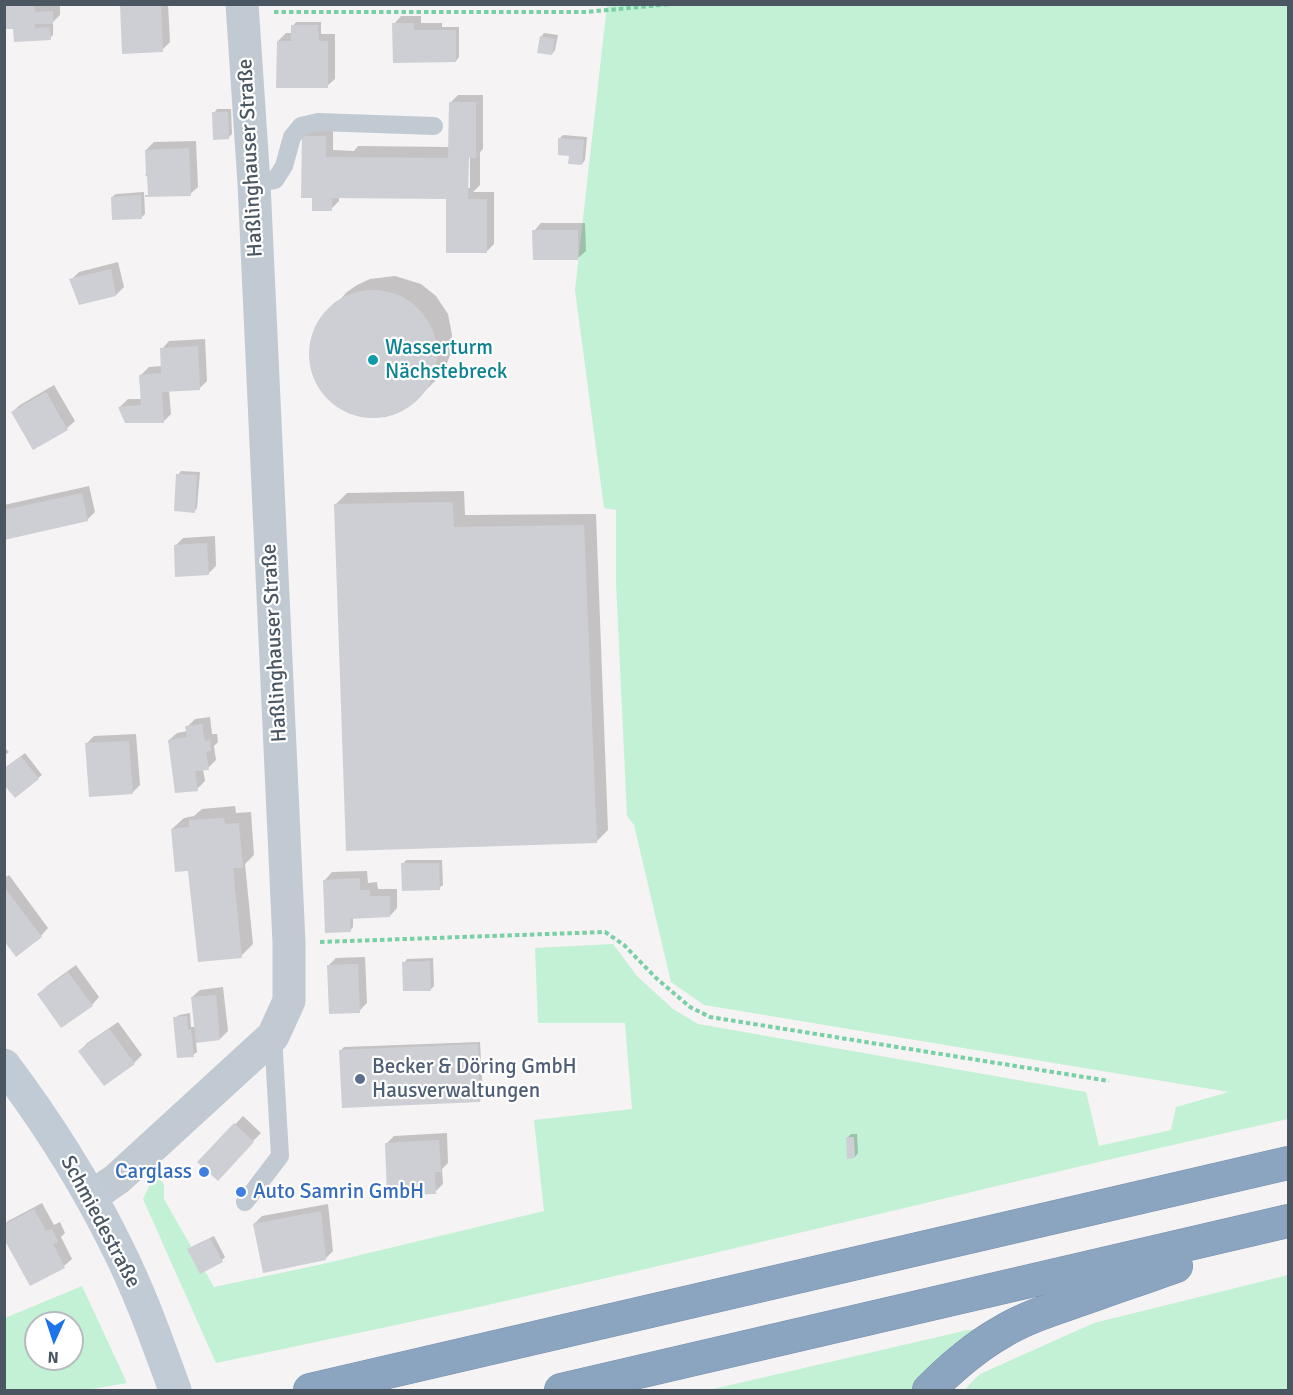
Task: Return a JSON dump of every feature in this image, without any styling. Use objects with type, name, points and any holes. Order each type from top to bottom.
[{"type":"highway","points":[[309,1390],[1288,1163]]},
{"type":"highway","points":[[561,1390],[1288,1221]]},
{"type":"highway","points":[[929,1390],[973,1351],[1000,1333],[1030,1318],[1288,1227]]},
{"type":"main road","name":"Schmiedestraße","points":[[4,1065],[32,1101],[91,1197],[140,1299],[175,1390]]},
{"type":"street","name":"Haßlinghauser Straße","points":[[91,1197],[117,1179],[273,1036],[289,1001],[290,943],[254,183],[242,8]]},
{"type":"lane","points":[[254,183],[275,180],[284,166],[292,137],[301,126],[318,122],[434,126]]},
{"type":"lane","points":[[245,1202],[280,1156],[273,1036]]},
{"type":"path","points":[[242,8],[586,12],[672,4]]},
{"type":"path","points":[[290,943],[605,932],[624,945],[656,978],[690,1007],[710,1017],[1109,1081]]},
{"type":"green space","points":[[607,5],[1288,5],[1288,1119],[500,1302],[216,1363],[143,1199],[155,1174],[164,1184],[164,1199],[214,1287],[323,1264],[544,1211],[534,1120],[632,1109],[625,1023],[538,1023],[535,948],[613,944],[637,976],[673,1009],[698,1024],[1086,1092],[1099,1146],[1171,1130],[1176,1107],[1229,1092],[704,1005],[671,982],[634,825],[627,816],[616,582],[616,510],[604,508],[575,290]]},
{"type":"green space","points":[[1288,1275],[1288,1390],[964,1390],[980,1374],[1094,1323]]},
{"type":"green space","points":[[82,1286],[127,1383],[87,1390],[5,1390],[5,1318]]},
{"type":"green space","points":[[995,1327],[918,1383],[912,1390],[709,1390],[968,1330]]},
{"type":"building","points":[[4,4],[34,4],[35,12],[53,11],[53,24],[35,24],[35,28],[50,27],[51,40],[14,42],[13,29],[4,29]]},
{"type":"building","points":[[120,4],[161,4],[163,52],[122,54]]},
{"type":"building","points":[[392,23],[414,23],[414,30],[456,30],[456,62],[393,63]]},
{"type":"building","points":[[291,25],[318,25],[319,41],[328,41],[328,88],[276,88],[277,41],[291,41]]},
{"type":"building","points":[[540,36],[555,39],[552,55],[537,53]]},
{"type":"building","points":[[449,102],[476,102],[476,158],[469,158],[468,199],[487,199],[487,253],[446,253],[446,199],[332,198],[332,211],[312,211],[312,198],[301,198],[302,136],[326,136],[326,157],[448,158]]},
{"type":"building","points":[[212,112],[228,112],[229,139],[213,140]]},
{"type":"building","points":[[558,138],[584,140],[582,165],[568,164],[569,156],[558,155]]},
{"type":"building","points":[[189,148],[191,196],[145,197],[148,195],[145,150]]},
{"type":"building","points":[[141,195],[142,219],[112,220],[111,197]]},
{"type":"building","points":[[532,230],[578,230],[578,260],[533,260]]},
{"type":"building","points":[[111,269],[116,296],[79,305],[69,279]]},
{"type":"building","name":"Wasserturm Nächstebreck","points":[[373,290],[397,295],[418,309],[432,330],[437,354],[432,378],[418,399],[397,413],[373,418],[349,413],[328,399],[314,378],[309,354],[314,330],[328,309],[349,295]]},
{"type":"building","points":[[198,346],[200,390],[162,392],[164,423],[125,423],[118,407],[141,405],[139,375],[161,373],[160,348]]},
{"type":"building","points":[[46,392],[68,430],[33,450],[11,412]]},
{"type":"building","points":[[176,474],[197,475],[195,513],[174,511]]},
{"type":"building","points":[[82,493],[88,521],[4,540],[4,510]]},
{"type":"building","points":[[452,502],[454,527],[584,525],[597,843],[346,851],[334,504]]},
{"type":"building","points":[[207,543],[209,575],[175,577],[174,545]]},
{"type":"building","points":[[202,724],[205,741],[210,740],[211,751],[206,752],[209,770],[195,771],[198,791],[175,793],[168,740],[187,737],[185,726]]},
{"type":"building","points":[[129,741],[133,794],[89,797],[85,743]]},
{"type":"building","points":[[21,756],[39,779],[15,798],[4,785],[4,768]]},
{"type":"building","points":[[224,818],[225,824],[239,823],[243,868],[233,868],[242,958],[198,962],[188,871],[175,872],[171,829],[189,827],[189,820]]},
{"type":"building","points":[[401,863],[439,863],[440,890],[402,891]]},
{"type":"building","points":[[360,878],[360,890],[370,890],[370,896],[390,896],[390,917],[350,919],[351,932],[325,933],[323,880]]},
{"type":"building","points":[[4,887],[42,937],[16,957],[4,941]]},
{"type":"building","points":[[430,961],[431,991],[403,991],[402,962]]},
{"type":"building","points":[[358,964],[360,1013],[329,1014],[327,965]]},
{"type":"building","points":[[68,972],[93,1006],[61,1028],[37,994]]},
{"type":"building","points":[[216,995],[220,1040],[196,1043],[191,997]]},
{"type":"building","points":[[187,1016],[194,1057],[177,1058],[173,1017]]},
{"type":"building","points":[[109,1028],[135,1064],[104,1086],[78,1051]]},
{"type":"building","points":[[478,1044],[480,1102],[342,1108],[339,1050]]},
{"type":"building","points":[[234,1123],[254,1142],[218,1181],[197,1162]]},
{"type":"building","points":[[846,1137],[854,1137],[855,1158],[847,1159]]},
{"type":"building","points":[[439,1140],[441,1172],[435,1172],[436,1194],[387,1195],[385,1143]]},
{"type":"building","points":[[34,1209],[46,1231],[52,1229],[58,1242],[53,1244],[65,1268],[30,1286],[4,1239],[4,1225]]},
{"type":"building","points":[[321,1211],[326,1260],[263,1273],[253,1224]]},
{"type":"building","points":[[210,1238],[223,1262],[200,1274],[187,1249]]},
{"type":"place","name":"Wasserturm Nächstebreck","points":[[373,360]]},
{"type":"place","name":"Becker & Döring GmbH Hausverwaltungen","points":[[360,1079]]},
{"type":"place","name":"Carglass","points":[[204,1172]]},
{"type":"place","name":"Auto Samrin GmbH","points":[[241,1192]]}]
